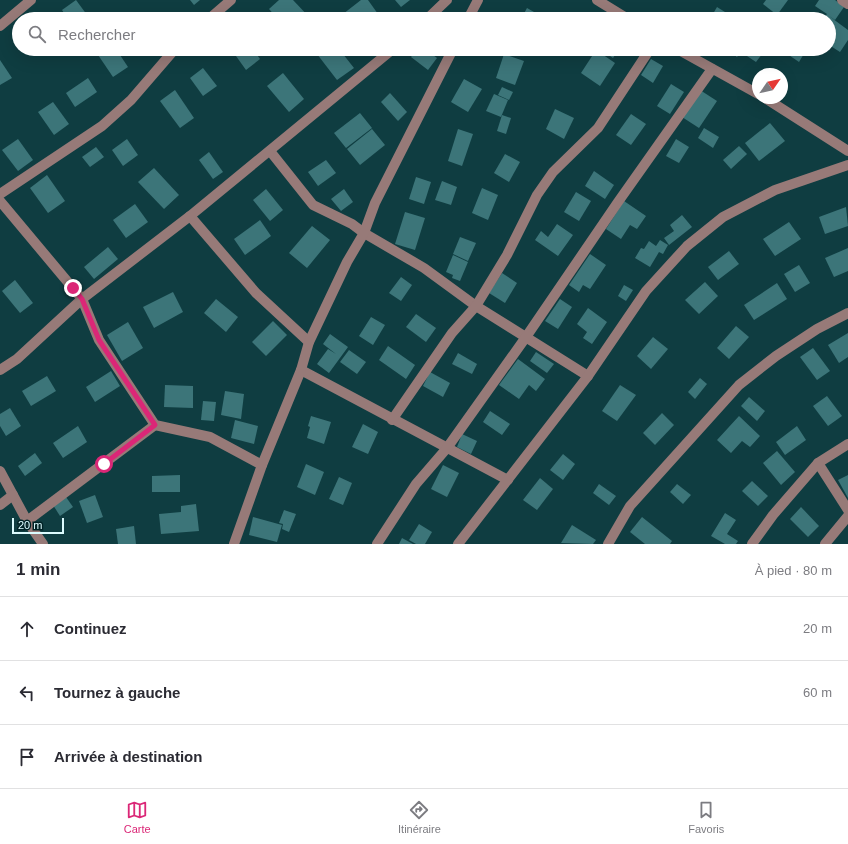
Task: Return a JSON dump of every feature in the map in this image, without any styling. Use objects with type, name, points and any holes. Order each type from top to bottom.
[{"type":"street","points":[[14,12],[31,0]]},
{"type":"street","points":[[218,12],[231,0]]},
{"type":"street","points":[[434,12],[447,0]]},
{"type":"street","points":[[472,12],[478,0]]},
{"type":"street","points":[[597,0],[617,12]]},
{"type":"street","points":[[842,0],[848,4]]},
{"type":"street","points":[[1,21],[12,13]]},
{"type":"street","points":[[0,194],[102,126],[131,100],[169,56]]},
{"type":"street","points":[[0,370],[17,359],[82,299],[270,152],[386,56]]},
{"type":"street","points":[[234,544],[262,465],[301,370],[309,342],[347,262],[364,233],[375,203],[449,56]]},
{"type":"street","points":[[392,420],[452,333],[476,306],[507,255],[536,195],[553,172],[598,128],[645,56]]},
{"type":"street","points":[[689,56],[752,91]]},
{"type":"street","points":[[377,544],[416,484],[447,448],[712,69]]},
{"type":"street","points":[[774,104],[848,151]]},
{"type":"street","points":[[270,152],[313,205],[352,224],[364,233],[424,268],[476,306],[588,376]]},
{"type":"street","points":[[458,544],[588,376],[646,291],[693,241],[724,217],[775,190],[848,165]]},
{"type":"street","points":[[0,201],[82,299],[99,340],[155,425],[210,437],[262,465]]},
{"type":"street","points":[[190,216],[256,293],[309,342]]},
{"type":"street","points":[[608,544],[630,506],[739,385],[776,356],[817,329],[848,313]]},
{"type":"street","points":[[301,370],[392,420],[508,480]]},
{"type":"street","points":[[27,521],[155,425]]},
{"type":"street","points":[[752,544],[773,515],[818,463],[848,444]]},
{"type":"street","points":[[818,463],[848,510]]},
{"type":"street","points":[[0,471],[27,521],[43,544]]},
{"type":"street","points":[[0,505],[13,495]]},
{"type":"street","points":[[824,544],[848,516]]},
{"type":"building","points":[[76,0],[85,12],[63,12],[62,10]]},
{"type":"building","points":[[190,0],[200,0],[194,5]]},
{"type":"building","points":[[279,0],[293,0],[304,12],[272,12],[269,9]]},
{"type":"building","points":[[361,0],[368,0],[377,12],[346,12]]},
{"type":"building","points":[[395,0],[410,0],[401,7]]},
{"type":"building","points":[[766,0],[788,0],[779,12],[773,12],[763,4]]},
{"type":"building","points":[[819,0],[835,0],[844,7],[836,19],[836,12],[824,12],[815,6]]},
{"type":"building","points":[[717,7],[725,12],[714,12]]},
{"type":"building","points":[[527,8],[534,12],[525,12]]},
{"type":"building","points":[[836,21],[848,30],[848,40],[840,52],[836,49]]},
{"type":"building","points":[[99,56],[121,56],[128,67],[113,77]]},
{"type":"building","points":[[236,56],[258,56],[260,59],[246,70]]},
{"type":"building","points":[[319,56],[345,56],[354,68],[337,80]]},
{"type":"building","points":[[434,56],[437,58],[428,70],[411,57]]},
{"type":"building","points":[[503,56],[510,56],[524,61],[515,85],[496,78]]},
{"type":"building","points":[[592,56],[605,56],[615,63],[600,86],[581,73]]},
{"type":"building","points":[[747,56],[761,56],[756,62]]},
{"type":"building","points":[[790,56],[803,56],[799,62]]},
{"type":"building","points":[[651,59],[663,66],[653,83],[641,75]]},
{"type":"building","points":[[0,60],[12,78],[0,85]]},
{"type":"building","points":[[203,68],[217,86],[203,96],[190,78]]},
{"type":"building","points":[[283,73],[304,99],[289,112],[267,86]]},
{"type":"building","points":[[88,78],[97,92],[75,107],[66,93]]},
{"type":"building","points":[[464,79],[482,89],[468,112],[451,102]]},
{"type":"building","points":[[671,84],[684,92],[670,114],[657,106]]},
{"type":"building","points":[[502,87],[513,92],[509,100],[498,95]]},
{"type":"building","points":[[175,90],[194,118],[180,128],[160,101]]},
{"type":"building","points":[[700,90],[717,101],[699,128],[682,117]]},
{"type":"building","points":[[390,93],[407,112],[398,121],[381,102]]},
{"type":"building","points":[[494,94],[508,100],[501,117],[486,111]]},
{"type":"building","points":[[53,102],[69,124],[54,135],[38,112]]},
{"type":"building","points":[[555,109],[574,118],[564,139],[546,129]]},
{"type":"building","points":[[360,113],[372,128],[346,148],[334,133]]},
{"type":"building","points":[[631,114],[646,124],[631,145],[616,135]]},
{"type":"building","points":[[502,115],[511,118],[506,134],[497,131]]},
{"type":"building","points":[[770,123],[785,141],[759,161],[745,143]]},
{"type":"building","points":[[704,128],[719,137],[713,148],[698,138]]},
{"type":"building","points":[[372,129],[385,145],[360,165],[347,149]]},
{"type":"building","points":[[458,129],[473,134],[462,166],[448,161]]},
{"type":"building","points":[[18,139],[33,160],[18,171],[2,150]]},
{"type":"building","points":[[127,139],[138,155],[123,166],[112,150]]},
{"type":"building","points":[[676,139],[689,147],[679,163],[666,156]]},
{"type":"building","points":[[739,146],[747,154],[731,169],[723,160]]},
{"type":"building","points":[[96,147],[104,157],[90,167],[82,157]]},
{"type":"building","points":[[209,152],[223,172],[213,179],[199,160]]},
{"type":"building","points":[[505,154],[520,162],[509,182],[494,173]]},
{"type":"building","points":[[326,160],[336,173],[318,186],[308,172]]},
{"type":"building","points":[[154,168],[179,195],[164,209],[138,182]]},
{"type":"building","points":[[594,171],[614,185],[605,199],[585,186]]},
{"type":"building","points":[[47,175],[65,201],[48,213],[30,188]]},
{"type":"building","points":[[416,177],[431,182],[424,204],[409,199]]},
{"type":"building","points":[[442,181],[457,187],[451,205],[435,200]]},
{"type":"building","points":[[482,188],[498,195],[488,220],[472,213]]},
{"type":"building","points":[[266,189],[283,210],[270,221],[253,200]]},
{"type":"building","points":[[344,189],[353,202],[341,211],[331,199]]},
{"type":"building","points":[[576,192],[591,201],[579,221],[564,212]]},
{"type":"building","points":[[624,201],[646,216],[637,229],[630,225],[621,239],[606,229]]},
{"type":"building","points":[[135,204],[148,222],[126,238],[113,220]]},
{"type":"building","points":[[846,207],[848,226],[825,234],[819,217]]},
{"type":"building","points":[[405,212],[425,218],[415,250],[395,244]]},
{"type":"building","points":[[682,215],[692,227],[669,245],[664,238],[674,231],[670,225]]},
{"type":"building","points":[[260,220],[271,236],[245,255],[234,239]]},
{"type":"building","points":[[789,222],[801,239],[775,256],[763,239]]},
{"type":"building","points":[[557,224],[573,235],[558,256],[535,240],[541,231],[548,237]]},
{"type":"building","points":[[312,226],[330,240],[307,268],[289,253]]},
{"type":"building","points":[[460,237],[476,243],[468,261],[453,254]]},
{"type":"building","points":[[660,240],[668,245],[663,254],[659,252],[650,267],[635,258],[641,248],[644,249],[649,241],[656,246]]},
{"type":"building","points":[[108,247],[118,259],[94,279],[84,267]]},
{"type":"building","points":[[848,248],[848,271],[834,277],[825,258]]},
{"type":"building","points":[[729,251],[739,264],[718,280],[708,267]]},
{"type":"building","points":[[590,254],[606,265],[590,289],[583,285],[579,292],[569,285]]},
{"type":"building","points":[[453,255],[468,262],[460,281],[452,278],[453,275],[446,272]]},
{"type":"building","points":[[799,265],[810,283],[795,292],[784,274]]},
{"type":"building","points":[[502,273],[517,283],[505,303],[489,293]]},
{"type":"building","points":[[401,277],[412,285],[401,301],[389,293]]},
{"type":"building","points":[[15,280],[33,303],[20,313],[2,291]]},
{"type":"building","points":[[705,282],[718,296],[699,314],[685,300]]},
{"type":"building","points":[[777,283],[787,299],[754,320],[744,305]]},
{"type":"building","points":[[624,285],[633,290],[626,301],[618,296]]},
{"type":"building","points":[[173,292],[183,312],[154,328],[143,307]]},
{"type":"building","points":[[216,299],[238,317],[226,332],[204,313]]},
{"type":"building","points":[[560,299],[572,307],[558,329],[545,321]]},
{"type":"building","points":[[588,308],[607,322],[592,344],[583,338],[587,332],[577,324]]},
{"type":"building","points":[[416,314],[436,328],[426,342],[406,327]]},
{"type":"building","points":[[371,317],[385,325],[373,345],[359,336]]},
{"type":"building","points":[[273,321],[287,335],[266,356],[252,342]]},
{"type":"building","points":[[128,322],[143,348],[122,361],[107,335]]},
{"type":"building","points":[[736,326],[749,337],[729,359],[717,348]]},
{"type":"building","points":[[848,333],[848,357],[839,363],[828,345]]},
{"type":"building","points":[[330,334],[348,347],[329,373],[317,364],[328,349],[336,354],[323,344]]},
{"type":"building","points":[[653,337],[668,349],[651,369],[637,356]]},
{"type":"building","points":[[388,346],[415,365],[406,379],[379,360]]},
{"type":"building","points":[[813,348],[830,371],[817,380],[800,357]]},
{"type":"building","points":[[349,350],[366,362],[357,374],[340,362]]},
{"type":"building","points":[[536,352],[554,364],[547,373],[530,361]]},
{"type":"building","points":[[458,353],[477,364],[472,374],[452,364]]},
{"type":"building","points":[[518,359],[545,379],[536,391],[529,385],[519,399],[499,385]]},
{"type":"building","points":[[111,371],[120,386],[95,402],[86,387]]},
{"type":"building","points":[[430,372],[450,383],[443,397],[423,386]]},
{"type":"building","points":[[47,376],[56,391],[31,406],[22,391]]},
{"type":"building","points":[[700,378],[707,384],[695,399],[688,392]]},
{"type":"building","points":[[165,385],[193,386],[193,408],[164,407]]},
{"type":"building","points":[[620,385],[636,395],[617,421],[602,411]]},
{"type":"building","points":[[225,391],[244,394],[241,419],[221,415]]},
{"type":"building","points":[[827,396],[842,416],[828,426],[813,406]]},
{"type":"building","points":[[749,397],[765,411],[757,421],[741,406]]},
{"type":"building","points":[[203,401],[216,402],[214,421],[201,420]]},
{"type":"building","points":[[10,408],[21,426],[6,436],[0,426],[0,414]]},
{"type":"building","points":[[490,411],[510,424],[502,435],[483,422]]},
{"type":"building","points":[[662,413],[674,425],[655,445],[643,433]]},
{"type":"building","points":[[311,416],[331,422],[324,444],[307,438]]},
{"type":"building","points":[[739,416],[760,436],[750,447],[742,441],[731,453],[717,440]]},
{"type":"building","points":[[235,420],[258,426],[254,444],[231,438]]},
{"type":"building","points":[[363,424],[378,432],[368,454],[352,447]]},
{"type":"building","points":[[78,426],[87,442],[63,458],[53,443]]},
{"type":"building","points":[[797,426],[806,440],[785,455],[776,442]]},
{"type":"building","points":[[462,434],[477,441],[471,454],[457,447]]},
{"type":"building","points":[[777,451],[795,472],[781,485],[763,463]]},
{"type":"building","points":[[35,453],[42,463],[25,476],[18,466]]},
{"type":"building","points":[[563,454],[575,464],[563,480],[550,470]]},
{"type":"building","points":[[306,464],[324,472],[315,495],[297,487]]},
{"type":"building","points":[[443,465],[459,473],[447,497],[431,489]]},
{"type":"building","points":[[180,475],[180,492],[152,492],[152,476]]},
{"type":"building","points":[[848,475],[848,498],[838,480]]},
{"type":"building","points":[[339,477],[352,483],[343,505],[329,499]]},
{"type":"building","points":[[540,478],[553,489],[537,510],[523,500]]},
{"type":"building","points":[[752,481],[768,496],[758,506],[742,491]]},
{"type":"building","points":[[599,484],[616,496],[609,505],[593,493]]},
{"type":"building","points":[[677,484],[691,495],[683,504],[670,492]]},
{"type":"building","points":[[95,495],[103,517],[87,523],[79,501]]},
{"type":"building","points":[[66,497],[73,507],[60,516],[53,505]]},
{"type":"building","points":[[196,504],[199,531],[161,534],[159,514],[181,512],[181,506]]},
{"type":"building","points":[[801,507],[819,526],[808,537],[790,519]]},
{"type":"building","points":[[284,510],[296,514],[289,532],[282,529],[283,524],[279,523]]},
{"type":"building","points":[[725,513],[736,520],[727,534],[738,541],[736,544],[725,544],[711,536]]},
{"type":"building","points":[[253,517],[282,525],[277,542],[249,535]]},
{"type":"building","points":[[642,517],[672,541],[670,544],[645,544],[630,532]]},
{"type":"building","points":[[419,524],[432,532],[425,544],[416,544],[409,540]]},
{"type":"building","points":[[572,525],[596,540],[593,544],[561,543]]},
{"type":"building","points":[[134,526],[136,544],[118,544],[116,529]]},
{"type":"building","points":[[402,538],[413,544],[399,544]]},
{"type":"route","points":[[73,288],[82,299],[99,340],[155,425],[104,464]]}]
